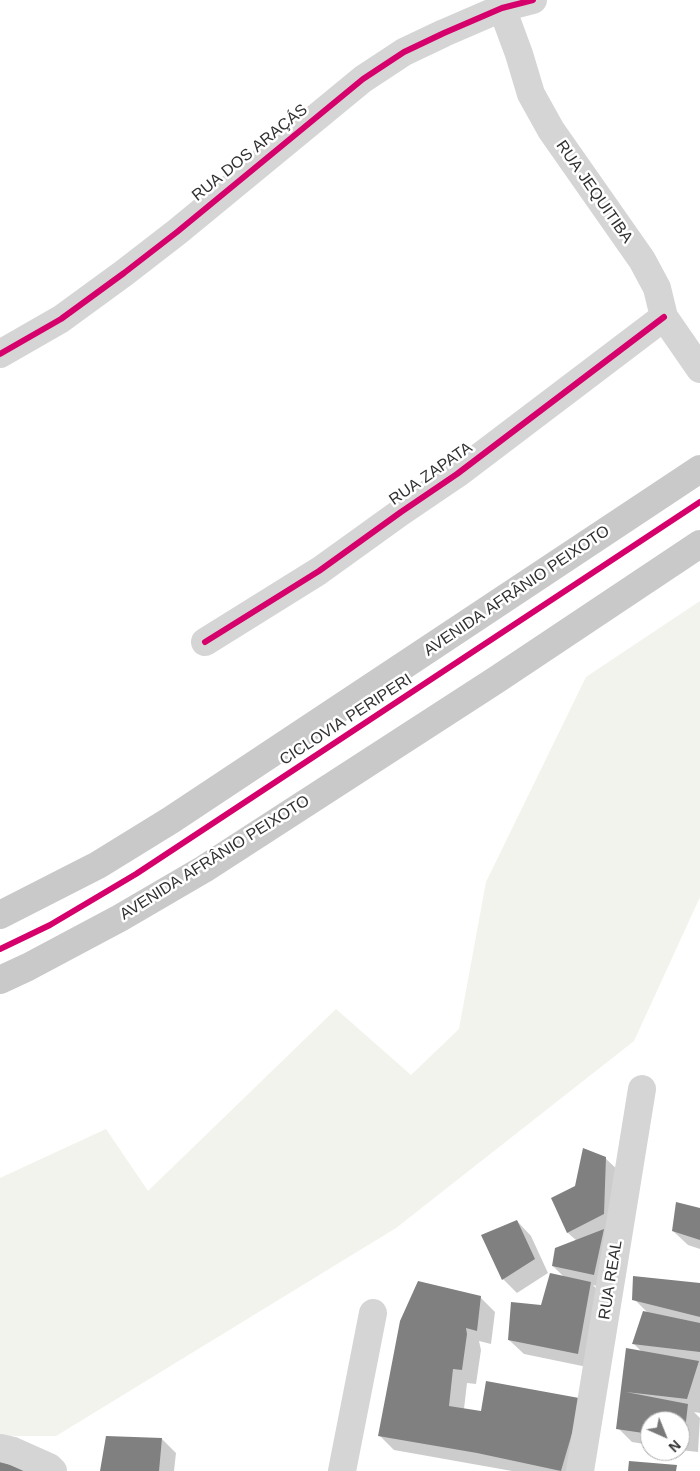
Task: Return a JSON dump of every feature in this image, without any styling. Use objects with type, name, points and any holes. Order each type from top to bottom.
[{"type":"main road","name":"AVENIDA AFRÂNIO PEIXOTO","points":[[0,914],[98,865],[171,820],[700,469]]},
{"type":"main road","name":"AVENIDA AFRÂNIO PEIXOTO","points":[[0,980],[87,936],[204,869],[496,680],[700,544]]},
{"type":"street","name":"RUA DOS ARAÇÁS","points":[[0,354],[61,319],[124,273],[177,232],[363,79],[404,52],[502,8],[532,0]]},
{"type":"street","name":"RUA JEQUITIBA","points":[[502,8],[531,94],[551,130],[642,260],[657,288],[664,317],[700,369]]},
{"type":"street","name":"RUA ZAPATA","points":[[205,642],[319,571],[457,474],[664,317]]},
{"type":"street","name":"RUA REAL","points":[[580,1471],[642,1090]]},
{"type":"street","points":[[342,1471],[372,1313]]},
{"type":"street","points":[[0,1448],[13,1450],[49,1467],[53,1471]]},
{"type":"shaded area","points":[[700,601],[700,897],[634,1041],[396,1228],[56,1436],[0,1436],[0,1178],[106,1129],[148,1191],[336,1009],[411,1075],[459,1029],[486,882],[586,677]]},
{"type":"building","points":[[583,1148],[606,1157],[604,1214],[567,1233],[551,1198],[575,1186]]},
{"type":"building","points":[[676,1202],[700,1208],[700,1240],[672,1231]]},
{"type":"building","points":[[517,1220],[535,1259],[502,1280],[481,1235]]},
{"type":"building","points":[[604,1229],[594,1275],[552,1266],[555,1248]]},
{"type":"building","points":[[550,1273],[591,1282],[578,1354],[508,1340],[511,1302],[541,1305]]},
{"type":"building","points":[[633,1276],[700,1283],[700,1317],[632,1300]]},
{"type":"building","points":[[418,1281],[481,1296],[477,1331],[466,1328],[467,1334],[462,1370],[453,1369],[449,1406],[481,1411],[486,1381],[579,1398],[573,1430],[561,1471],[477,1453],[378,1436],[400,1321]]},
{"type":"building","points":[[643,1311],[700,1323],[700,1352],[632,1344]]},
{"type":"building","points":[[626,1348],[699,1361],[687,1399],[626,1392],[688,1404],[687,1411],[640,1411],[640,1433],[616,1429]]},
{"type":"building","points":[[106,1436],[162,1438],[159,1471],[100,1471]]},
{"type":"building","points":[[0,1461],[27,1471],[0,1471]]},
{"type":"building","points":[[629,1461],[677,1465],[676,1471],[628,1471]]},
{"type":"cycle path","points":[[0,354],[61,319],[124,273],[177,232],[363,79],[404,52],[444,33],[502,8],[533,0]]},
{"type":"cycle path","points":[[205,642],[319,571],[457,474],[664,317]]},
{"type":"cycle path","name":"CICLOVIA PERIPERI","points":[[0,949],[50,925],[136,874],[700,502]]}]
